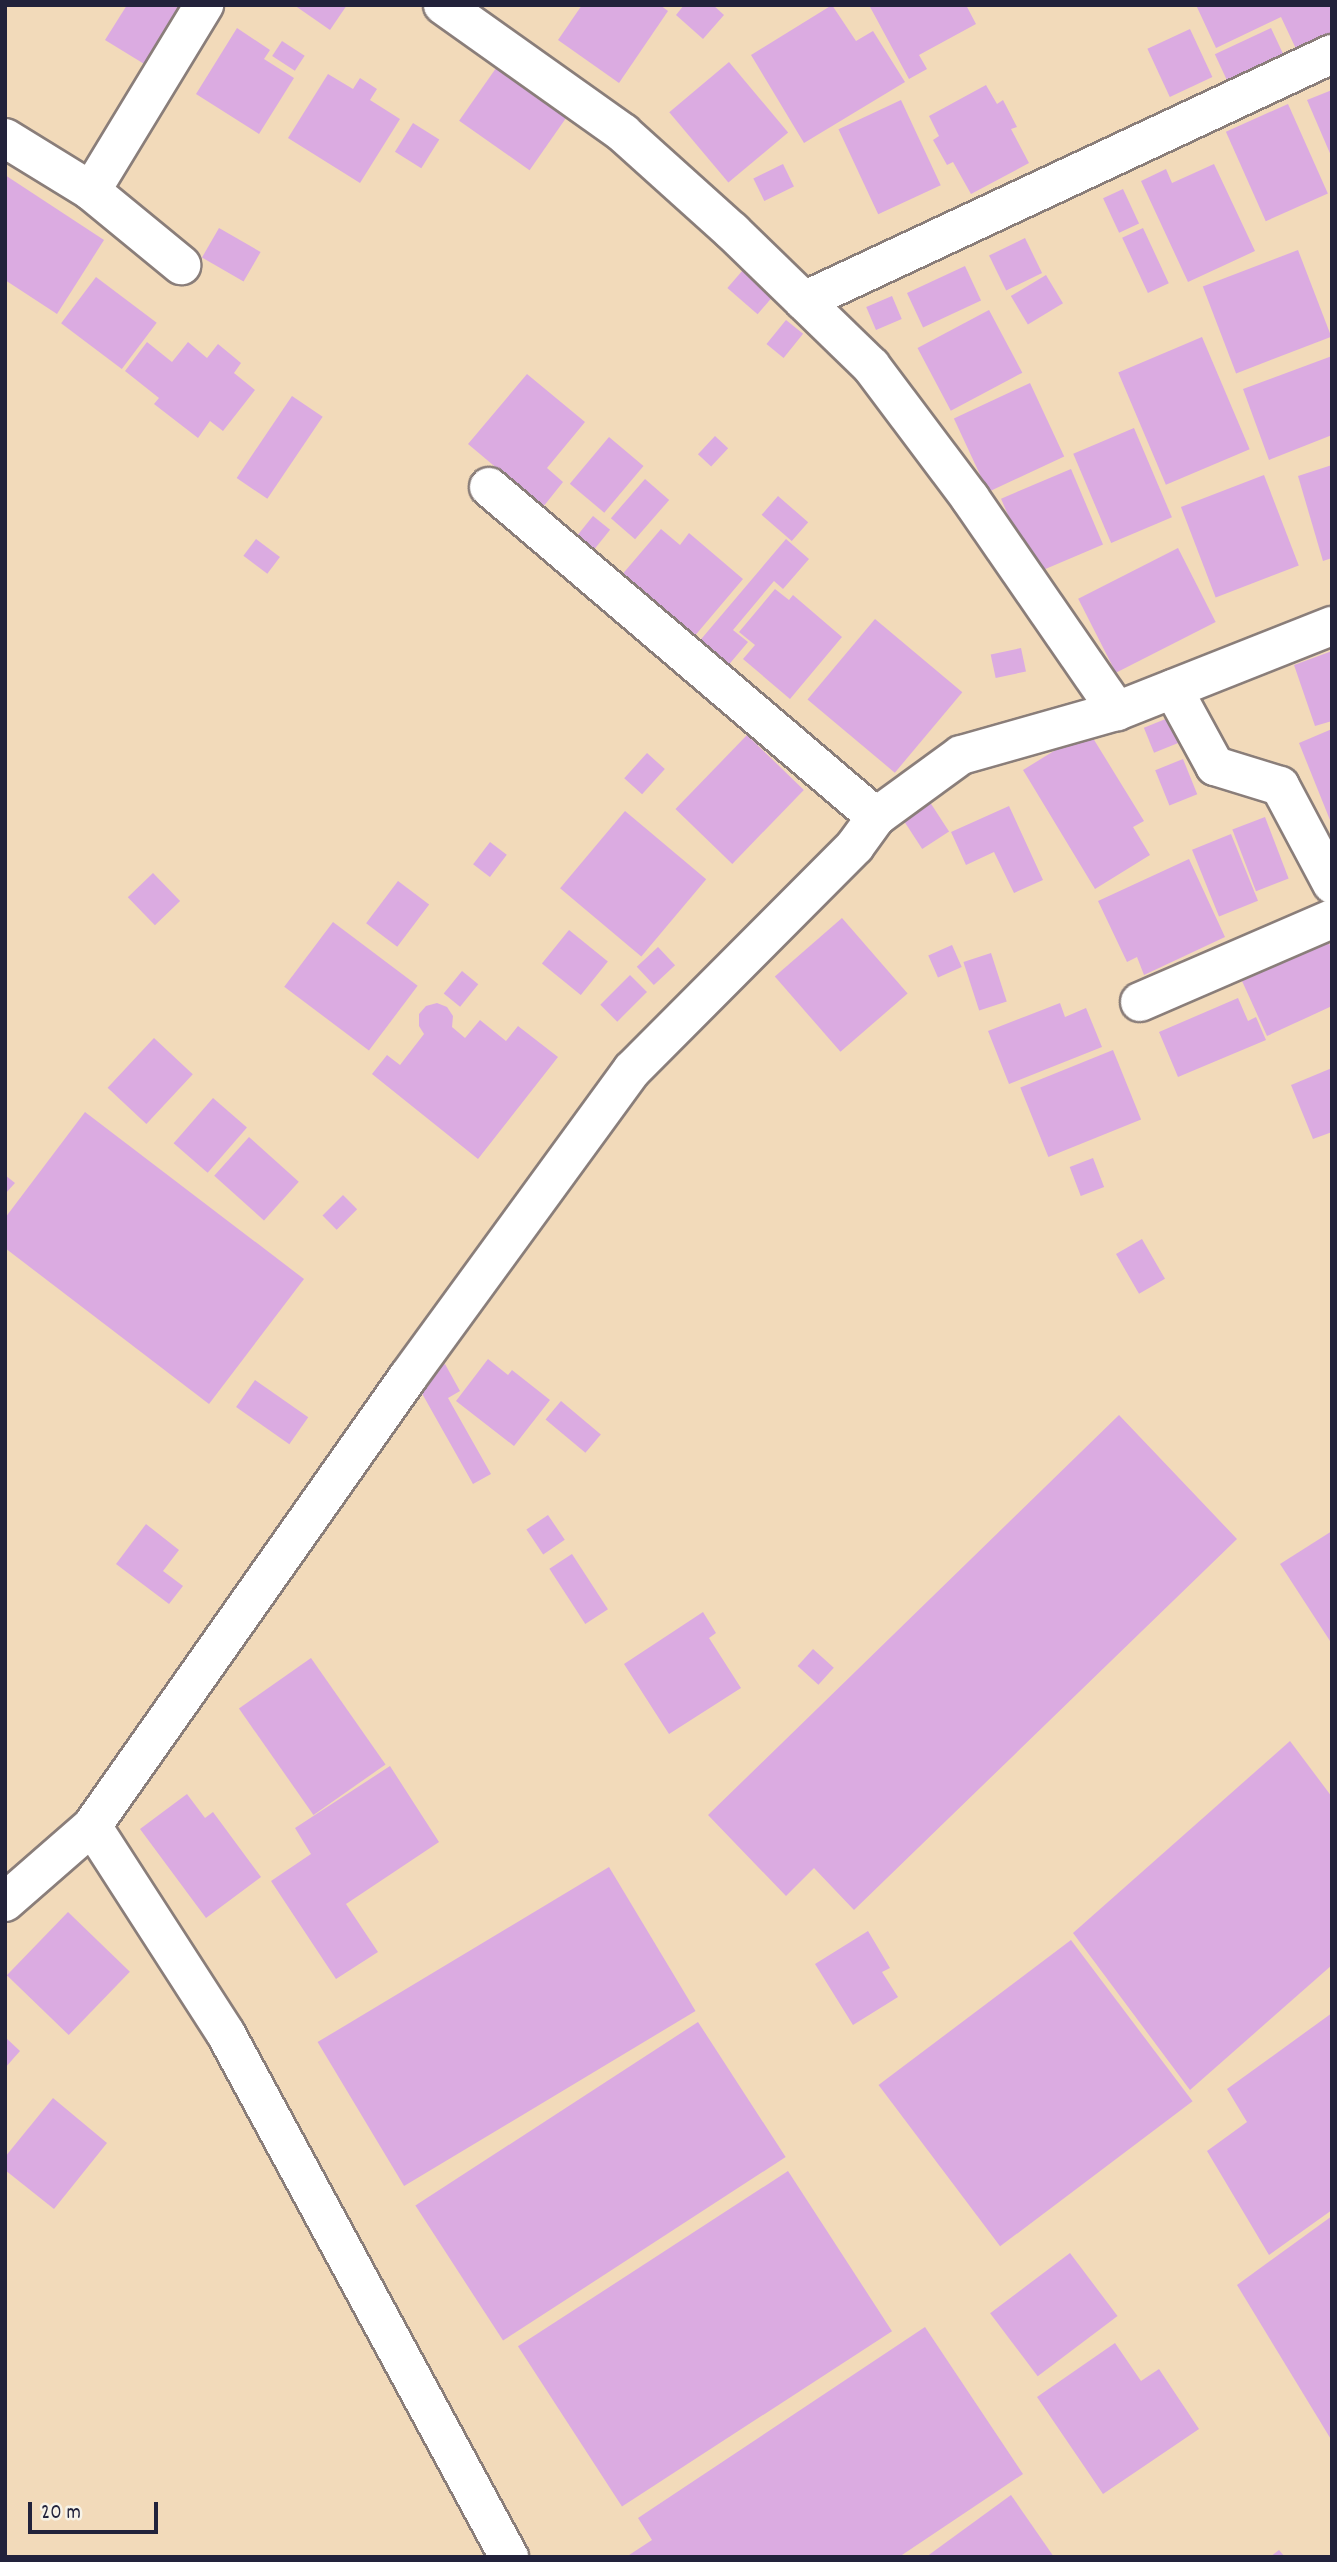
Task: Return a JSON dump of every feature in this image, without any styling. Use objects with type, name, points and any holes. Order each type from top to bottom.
[{"type":"street","points":[[90,191],[205,5]]},
{"type":"street","points":[[443,5],[623,132],[732,231],[871,366],[970,498],[1117,711]]},
{"type":"street","points":[[804,301],[1332,54]]},
{"type":"street","points":[[5,138],[90,191],[181,265]]},
{"type":"street","points":[[489,487],[876,817]]},
{"type":"street","points":[[5,1902],[92,1826],[408,1377],[632,1070],[855,846],[876,817],[961,755],[1117,711],[1332,626]]},
{"type":"street","points":[[1173,688],[1215,766],[1280,786],[1332,884]]},
{"type":"street","points":[[1140,1002],[1332,919]]},
{"type":"street","points":[[92,1826],[226,2034],[509,2557]]},
{"type":"building","points":[[127,5],[195,5],[154,70],[105,40]]},
{"type":"building","points":[[294,5],[347,5],[330,30]]},
{"type":"building","points":[[582,5],[660,5],[668,11],[619,83],[558,40]]},
{"type":"building","points":[[684,5],[713,5],[724,15],[703,39],[676,15]]},
{"type":"building","points":[[832,5],[856,41],[873,31],[905,82],[804,143],[751,55]]},
{"type":"building","points":[[869,5],[966,5],[976,24],[919,55],[927,69],[909,79]]},
{"type":"building","points":[[1196,5],[1332,5],[1332,35],[1297,51],[1281,17],[1216,48]]},
{"type":"building","points":[[237,28],[270,50],[264,59],[294,78],[259,134],[196,94]]},
{"type":"building","points":[[1271,28],[1284,56],[1228,82],[1215,54]]},
{"type":"building","points":[[1190,29],[1212,77],[1170,97],[1147,49]]},
{"type":"building","points":[[282,41],[305,56],[295,71],[272,56]]},
{"type":"building","points":[[501,61],[571,110],[530,170],[459,121]]},
{"type":"building","points":[[729,62],[788,132],[728,183],[669,112]]},
{"type":"building","points":[[328,74],[353,89],[360,78],[377,89],[370,100],[400,119],[360,183],[288,138]]},
{"type":"building","points":[[986,85],[997,104],[1003,100],[1017,127],[1011,129],[1029,163],[971,194],[953,162],[947,165],[933,140],[939,136],[929,116]]},
{"type":"building","points":[[1332,90],[1332,158],[1307,100]]},
{"type":"building","points":[[901,100],[941,185],[878,214],[838,129]]},
{"type":"building","points":[[1288,104],[1328,194],[1266,221],[1226,132]]},
{"type":"building","points":[[413,123],[439,139],[421,168],[395,152]]},
{"type":"building","points":[[783,164],[794,186],[764,201],[753,178]]},
{"type":"building","points":[[1214,164],[1255,251],[1188,282],[1141,181],[1166,169],[1172,183]]},
{"type":"building","points":[[5,175],[104,240],[57,314],[5,280]]},
{"type":"building","points":[[1123,189],[1139,223],[1119,233],[1103,198]]},
{"type":"building","points":[[219,228],[261,252],[244,281],[202,257]]},
{"type":"building","points":[[1143,228],[1169,283],[1148,293],[1122,238]]},
{"type":"building","points":[[1025,238],[1042,273],[1006,291],[989,256]]},
{"type":"building","points":[[1298,250],[1331,337],[1236,373],[1203,287]]},
{"type":"building","points":[[749,263],[779,289],[758,314],[727,288]]},
{"type":"building","points":[[965,266],[981,300],[923,327],[907,293]]},
{"type":"building","points":[[1046,275],[1063,303],[1028,324],[1011,296]]},
{"type":"building","points":[[96,277],[157,323],[122,369],[61,323]]},
{"type":"building","points":[[892,296],[902,319],[876,330],[866,307]]},
{"type":"building","points":[[989,310],[1022,373],[951,411],[917,348]]},
{"type":"building","points":[[786,320],[803,334],[784,358],[766,344]]},
{"type":"building","points":[[1202,337],[1250,449],[1166,485],[1118,373]]},
{"type":"building","points":[[147,342],[172,362],[188,342],[207,358],[218,344],[241,363],[234,373],[255,390],[223,431],[210,421],[198,438],[154,404],[159,398],[125,371]]},
{"type":"building","points":[[1332,356],[1332,435],[1269,460],[1243,389]]},
{"type":"building","points":[[527,374],[585,422],[547,468],[563,482],[543,507],[468,444]]},
{"type":"building","points":[[1030,383],[1064,456],[988,492],[954,418]]},
{"type":"building","points":[[292,396],[323,417],[267,499],[237,478]]},
{"type":"building","points":[[1134,428],[1172,517],[1111,543],[1073,454]]},
{"type":"building","points":[[715,436],[728,448],[711,467],[698,454]]},
{"type":"building","points":[[609,437],[643,466],[604,513],[570,484]]},
{"type":"building","points":[[1332,465],[1332,558],[1323,561],[1298,476]]},
{"type":"building","points":[[1071,469],[1103,544],[1033,574],[1001,499]]},
{"type":"building","points":[[1264,475],[1299,566],[1216,597],[1181,507]]},
{"type":"building","points":[[645,479],[669,500],[635,539],[611,518]]},
{"type":"building","points":[[778,496],[808,522],[792,541],[762,515]]},
{"type":"building","points":[[593,516],[610,530],[587,558],[570,544]]},
{"type":"building","points":[[661,529],[680,545],[689,533],[743,579],[693,638],[620,577]]},
{"type":"building","points":[[256,539],[280,557],[267,574],[243,556]]},
{"type":"building","points":[[786,539],[809,559],[783,589],[774,581],[733,630],[748,642],[726,668],[697,644]]},
{"type":"building","points":[[1178,548],[1216,622],[1116,673],[1078,599]]},
{"type":"building","points":[[775,589],[789,600],[793,595],[842,637],[790,699],[743,659],[755,645],[739,632]]},
{"type":"building","points":[[875,619],[962,692],[895,773],[808,699]]},
{"type":"building","points":[[1021,648],[1026,671],[996,678],[991,654]]},
{"type":"building","points":[[1332,651],[1332,721],[1315,726],[1294,665]]},
{"type":"building","points":[[1168,718],[1178,743],[1154,753],[1144,728]]},
{"type":"building","points":[[1332,729],[1332,825],[1299,743]]},
{"type":"building","points":[[1088,730],[1144,821],[1133,827],[1150,855],[1095,889],[1023,770]]},
{"type":"building","points":[[747,735],[804,790],[732,864],[675,809]]},
{"type":"building","points":[[647,753],[665,769],[642,794],[624,778]]},
{"type":"building","points":[[1183,759],[1197,794],[1169,805],[1155,770]]},
{"type":"building","points":[[924,793],[949,832],[922,849],[897,810]]},
{"type":"building","points":[[1009,806],[1043,880],[1014,893],[994,852],[966,865],[951,832]]},
{"type":"building","points":[[625,811],[706,879],[641,957],[560,888]]},
{"type":"building","points":[[1265,817],[1289,879],[1256,891],[1232,830]]},
{"type":"building","points":[[1231,834],[1258,901],[1219,916],[1192,850]]},
{"type":"building","points":[[490,842],[507,855],[490,877],[473,864]]},
{"type":"building","points":[[1189,859],[1225,937],[1144,975],[1137,957],[1127,962],[1098,901]]},
{"type":"building","points":[[153,873],[180,901],[155,925],[128,897]]},
{"type":"building","points":[[398,881],[429,904],[397,947],[366,923]]},
{"type":"building","points":[[842,918],[908,993],[840,1052],[775,976]]},
{"type":"building","points":[[333,922],[418,986],[369,1050],[284,987]]},
{"type":"building","points":[[569,930],[608,961],[581,995],[542,963]]},
{"type":"building","points":[[1328,941],[1332,950],[1332,1006],[1267,1036],[1242,981]]},
{"type":"building","points":[[952,945],[962,967],[938,978],[928,956]]},
{"type":"building","points":[[658,947],[675,965],[654,985],[637,967]]},
{"type":"building","points":[[991,953],[1007,1002],[979,1010],[963,962]]},
{"type":"building","points":[[462,971],[478,984],[460,1007],[444,994]]},
{"type":"building","points":[[630,975],[647,992],[617,1022],[600,1005]]},
{"type":"building","points":[[1238,998],[1248,1021],[1256,1017],[1266,1040],[1178,1077],[1159,1032]]},
{"type":"building","points":[[437,1003],[447,1007],[453,1016],[452,1027],[465,1038],[480,1020],[506,1041],[518,1026],[558,1057],[478,1159],[372,1074],[387,1055],[400,1065],[424,1034],[419,1026],[419,1014],[426,1006]]},
{"type":"building","points":[[1060,1003],[1065,1017],[1086,1008],[1102,1047],[1009,1084],[988,1031]]},
{"type":"building","points":[[154,1038],[193,1074],[146,1124],[108,1088]]},
{"type":"building","points":[[1113,1050],[1141,1120],[1048,1157],[1020,1087]]},
{"type":"building","points":[[1332,1068],[1332,1132],[1313,1139],[1291,1085]]},
{"type":"building","points":[[213,1098],[247,1128],[208,1173],[174,1143]]},
{"type":"building","points":[[85,1112],[304,1279],[209,1404],[5,1248],[5,1218]]},
{"type":"building","points":[[249,1137],[299,1182],[264,1220],[214,1176]]},
{"type":"building","points":[[1093,1158],[1104,1187],[1081,1196],[1070,1167]]},
{"type":"building","points":[[5,1175],[15,1183],[5,1194]]},
{"type":"building","points":[[343,1195],[357,1209],[337,1230],[322,1216]]},
{"type":"building","points":[[1142,1239],[1165,1279],[1139,1294],[1116,1254]]},
{"type":"building","points":[[488,1359],[508,1375],[512,1370],[550,1400],[514,1446],[456,1401]]},
{"type":"building","points":[[445,1364],[460,1391],[448,1398],[491,1474],[473,1484],[415,1381]]},
{"type":"building","points":[[255,1380],[308,1417],[289,1444],[236,1407]]},
{"type":"building","points":[[561,1401],[601,1434],[585,1453],[546,1419]]},
{"type":"building","points":[[1119,1415],[1237,1539],[854,1910],[814,1868],[786,1896],[708,1815]]},
{"type":"building","points":[[548,1515],[565,1540],[543,1554],[526,1530]]},
{"type":"building","points":[[146,1524],[179,1550],[163,1571],[183,1586],[169,1604],[116,1564]]},
{"type":"building","points":[[1332,1531],[1332,1644],[1280,1564]]},
{"type":"building","points":[[572,1554],[608,1609],[585,1624],[549,1569]]},
{"type":"building","points":[[703,1612],[716,1633],[709,1638],[741,1688],[669,1734],[624,1664]]},
{"type":"building","points":[[813,1649],[834,1668],[818,1685],[798,1666]]},
{"type":"building","points":[[311,1658],[386,1764],[313,1815],[239,1708]]},
{"type":"building","points":[[1290,1741],[1332,1797],[1332,1965],[1190,2090],[1073,1933]]},
{"type":"building","points":[[390,1766],[439,1842],[346,1904],[378,1952],[336,1979],[271,1881],[311,1854],[295,1828]]},
{"type":"building","points":[[187,1794],[205,1818],[213,1812],[261,1877],[206,1918],[140,1829]]},
{"type":"building","points":[[609,1867],[696,2011],[404,2186],[318,2042]]},
{"type":"building","points":[[68,1912],[130,1972],[69,2035],[7,1975]]},
{"type":"building","points":[[868,1931],[890,1968],[882,1972],[898,1997],[853,2025],[815,1964]]},
{"type":"building","points":[[1071,1940],[1193,2101],[1000,2246],[879,2085]]},
{"type":"building","points":[[1332,2013],[1332,2210],[1269,2255],[1207,2151],[1247,2122],[1227,2089]]},
{"type":"building","points":[[698,2022],[786,2157],[503,2341],[415,2206]]},
{"type":"building","points":[[5,2037],[20,2051],[5,2068]]},
{"type":"building","points":[[53,2098],[107,2143],[54,2209],[5,2170],[5,2157]]},
{"type":"building","points":[[788,2171],[892,2331],[622,2507],[518,2346]]},
{"type":"building","points":[[1332,2216],[1332,2441],[1237,2285]]},
{"type":"building","points":[[1070,2253],[1118,2316],[1038,2376],[990,2313]]},
{"type":"building","points":[[925,2327],[1023,2474],[899,2557],[626,2557],[652,2540],[638,2518]]},
{"type":"building","points":[[1115,2343],[1141,2381],[1159,2369],[1199,2429],[1103,2494],[1037,2397]]},
{"type":"building","points":[[1011,2495],[1054,2557],[926,2557]]},
{"type":"building","points":[[1279,2550],[1285,2557],[1270,2557]]}]
